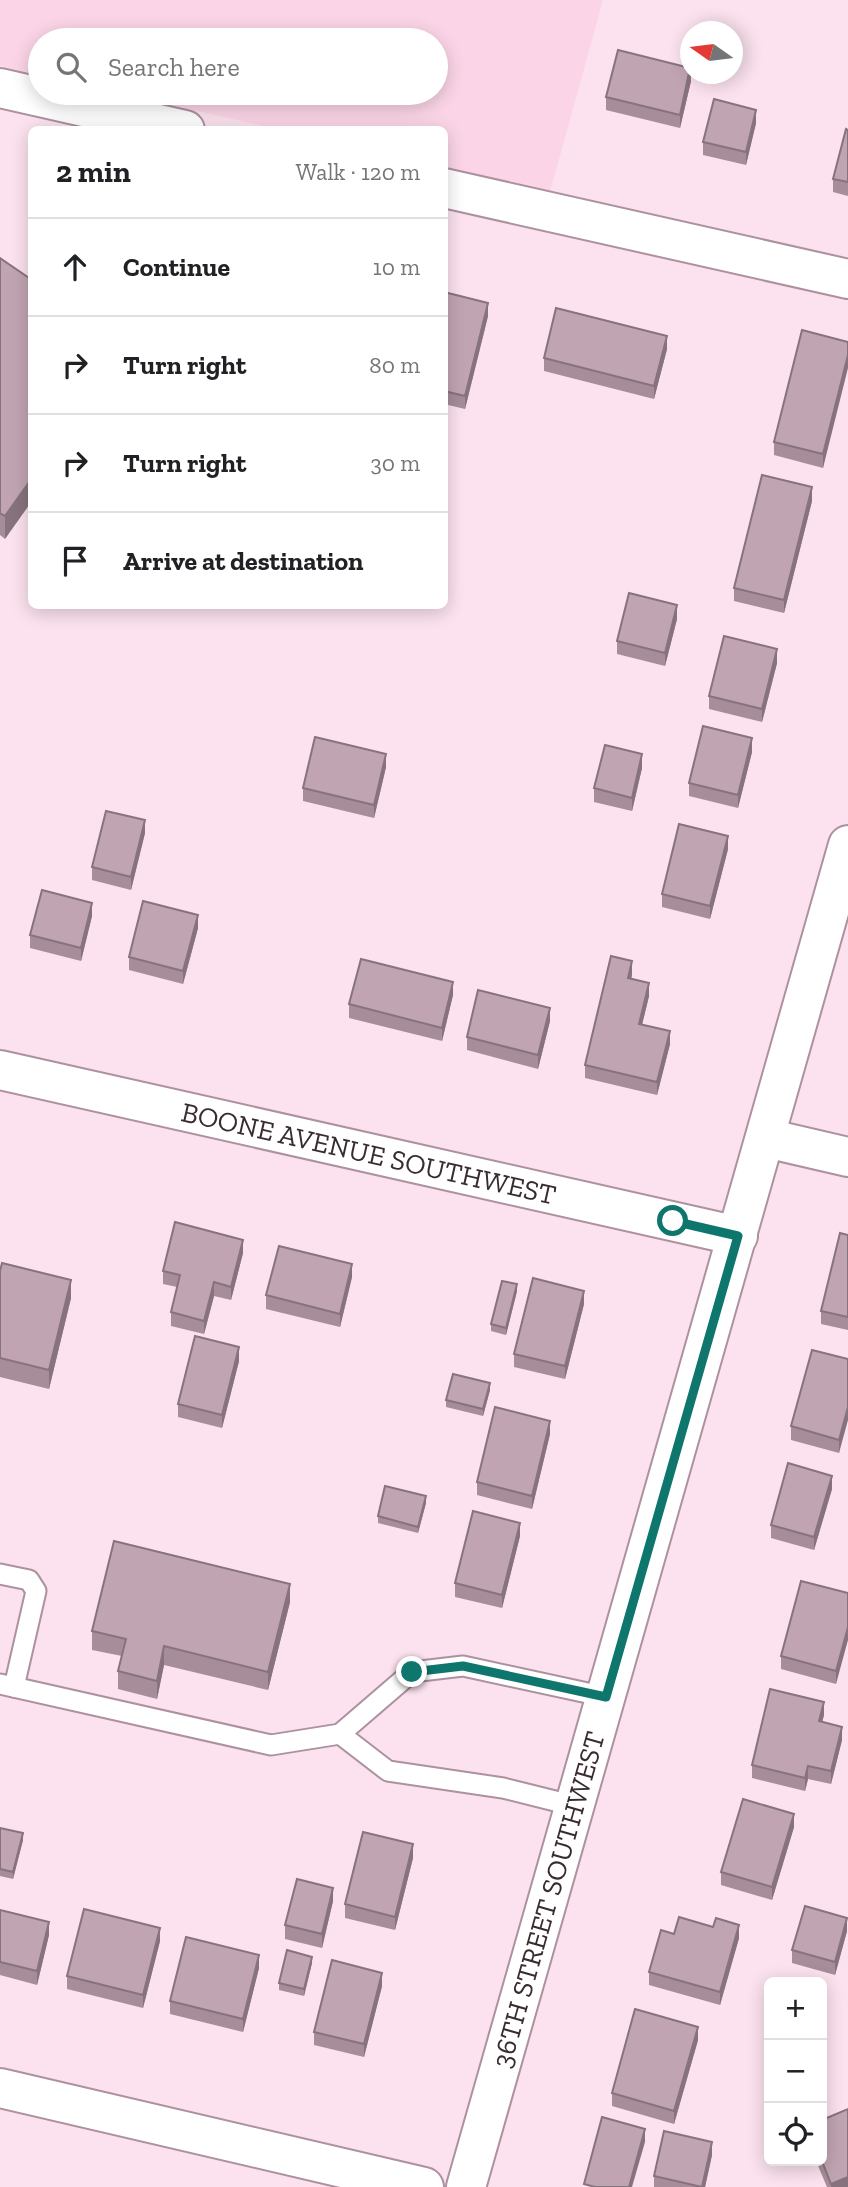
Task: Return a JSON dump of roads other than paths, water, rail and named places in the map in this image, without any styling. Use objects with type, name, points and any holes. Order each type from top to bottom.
[{"type":"street","points":[[0,88],[28,94]]},
{"type":"street","points":[[75,105],[167,126]]},
{"type":"street","points":[[448,189],[848,279]]},
{"type":"street","name":"36TH STREET SOUTHWEST","points":[[466,2187],[848,845]]},
{"type":"street","name":"BOONE AVENUE SOUTHWEST","points":[[0,1070],[738,1236]]},
{"type":"street","points":[[766,1138],[848,1157]]},
{"type":"street","points":[[0,2088],[424,2187]]},
{"type":"lane","points":[[0,1574],[30,1580],[36,1591],[7,1685],[271,1745],[340,1734],[412,1672],[463,1666],[606,1697]]},
{"type":"lane","points":[[340,1734],[388,1771],[503,1788],[575,1806]]}]
